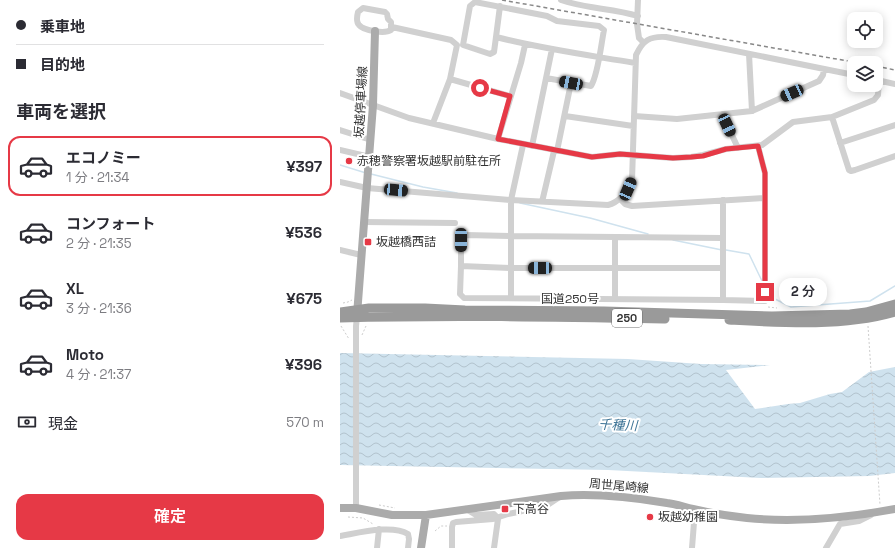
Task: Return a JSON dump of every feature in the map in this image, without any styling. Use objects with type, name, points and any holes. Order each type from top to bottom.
[{"type":"highway","name":"国道250号","points":[[357,318],[369,308],[772,316],[850,314],[866,312],[895,304]]},
{"type":"highway","name":"国道250号","points":[[340,312],[357,318]]},
{"type":"highway","name":"国道250号","points":[[340,318],[597,318],[721,320],[771,323],[852,321],[895,312]]},
{"type":"main road","name":"坂越停車場線","points":[[357,318],[370,157],[375,31]]},
{"type":"main road","name":"周世尾崎線","points":[[340,508],[356,508],[392,515],[426,515],[582,494],[626,497],[668,503],[695,510],[747,518],[785,520],[812,519],[895,508]]},
{"type":"main road","points":[[421,548],[426,515]]},
{"type":"street","points":[[561,0],[582,6],[619,11],[638,16]]},
{"type":"street","points":[[638,0],[639,38],[644,43]]},
{"type":"street","points":[[433,123],[450,80],[470,6],[475,2],[547,16],[557,21],[599,26],[604,30],[594,81],[591,86],[546,78]]},
{"type":"street","points":[[392,27],[451,40],[460,45],[490,54],[494,52],[500,6]]},
{"type":"street","points":[[363,8],[385,12],[391,22],[392,27],[388,32],[363,28],[357,22],[357,17],[360,10],[363,8]]},
{"type":"street","points":[[496,37],[525,45],[635,63]]},
{"type":"street","points":[[340,182],[367,188],[511,200],[608,205],[620,199],[632,181],[635,63],[636,55],[644,43],[656,37],[666,37],[847,74]]},
{"type":"street","points":[[498,139],[525,45]]},
{"type":"street","points":[[532,146],[552,49]]},
{"type":"street","points":[[749,54],[752,111]]},
{"type":"street","points":[[634,116],[677,119],[752,111],[819,81],[823,75],[824,69]]},
{"type":"street","points":[[450,80],[510,96]]},
{"type":"street","points":[[883,81],[895,84]]},
{"type":"street","points":[[542,202],[565,116],[571,83]]},
{"type":"street","points":[[341,96],[373,104],[409,118],[523,145],[592,157],[620,154],[673,158],[691,157],[738,148],[762,146],[793,122],[832,117],[874,100],[878,96],[878,92]]},
{"type":"street","points":[[722,114],[738,148]]},
{"type":"street","points":[[565,116],[633,126]]},
{"type":"street","points":[[832,117],[846,165],[849,170],[851,171],[895,156]]},
{"type":"street","points":[[840,143],[895,125]]},
{"type":"street","points":[[340,130],[371,140]]},
{"type":"street","points":[[511,298],[511,200],[523,145]]},
{"type":"street","points":[[722,238],[465,235],[461,240],[460,294],[464,298],[765,301],[765,173],[758,146]]},
{"type":"street","points":[[340,150],[370,157]]},
{"type":"street","points":[[620,199],[626,204],[632,206],[765,198]]},
{"type":"street","points":[[722,300],[723,200]]},
{"type":"street","points":[[364,222],[454,223]]},
{"type":"street","points":[[614,299],[616,237]]},
{"type":"street","points":[[340,250],[362,255]]},
{"type":"street","points":[[461,266],[510,268],[722,268]]},
{"type":"street","points":[[356,508],[357,318]]},
{"type":"street","points":[[452,548],[453,523],[489,520],[549,504],[561,496]]},
{"type":"street","points":[[466,509],[476,515],[494,514],[497,517]]},
{"type":"street","points":[[692,548],[695,510]]},
{"type":"street","points":[[826,548],[840,524],[866,519],[872,512]]},
{"type":"street","points":[[494,548],[498,520],[497,517]]},
{"type":"street","points":[[340,536],[379,529],[403,531],[408,534],[408,548]]},
{"type":"street","points":[[377,548],[379,529]]},
{"type":"path","points":[[343,302],[348,302],[352,299]]},
{"type":"path","points":[[868,328],[880,506]]},
{"type":"path","points":[[373,504],[396,509]]},
{"type":"path","points":[[435,531],[441,526],[452,527]]},
{"type":"water","name":"千種川","points":[[340,353],[628,359],[701,364],[770,365],[726,370],[755,409],[800,403],[842,392],[869,372],[895,367],[895,473],[869,476],[761,478],[608,470],[340,465]]},
{"type":"waterway","points":[[340,165],[366,173]]},
{"type":"waterway","points":[[371,174],[423,187],[457,193]]},
{"type":"waterway","points":[[520,203],[590,218],[648,234]]},
{"type":"waterway","points":[[673,240],[722,250]]},
{"type":"waterway","points":[[726,250],[749,254],[762,281]]},
{"type":"waterway","points":[[767,288],[775,299],[791,307],[870,301],[895,286]]},
{"type":"railway","points":[[502,0],[847,61]]},
{"type":"railway","points":[[883,67],[895,70]]},
{"type":"place","name":"赤穂警察署坂越駅前駐在所","points":[[349,161]]},
{"type":"place","name":"坂越橋西詰","points":[[368,242]]},
{"type":"place","name":"下高谷","points":[[505,509]]},
{"type":"place","name":"坂越幼稚園","points":[[650,517]]},
{"type":"route","points":[[480,88],[510,96],[498,139],[592,157],[620,154],[673,158],[691,157],[703,156],[726,149],[758,146],[765,173],[765,292]]}]
